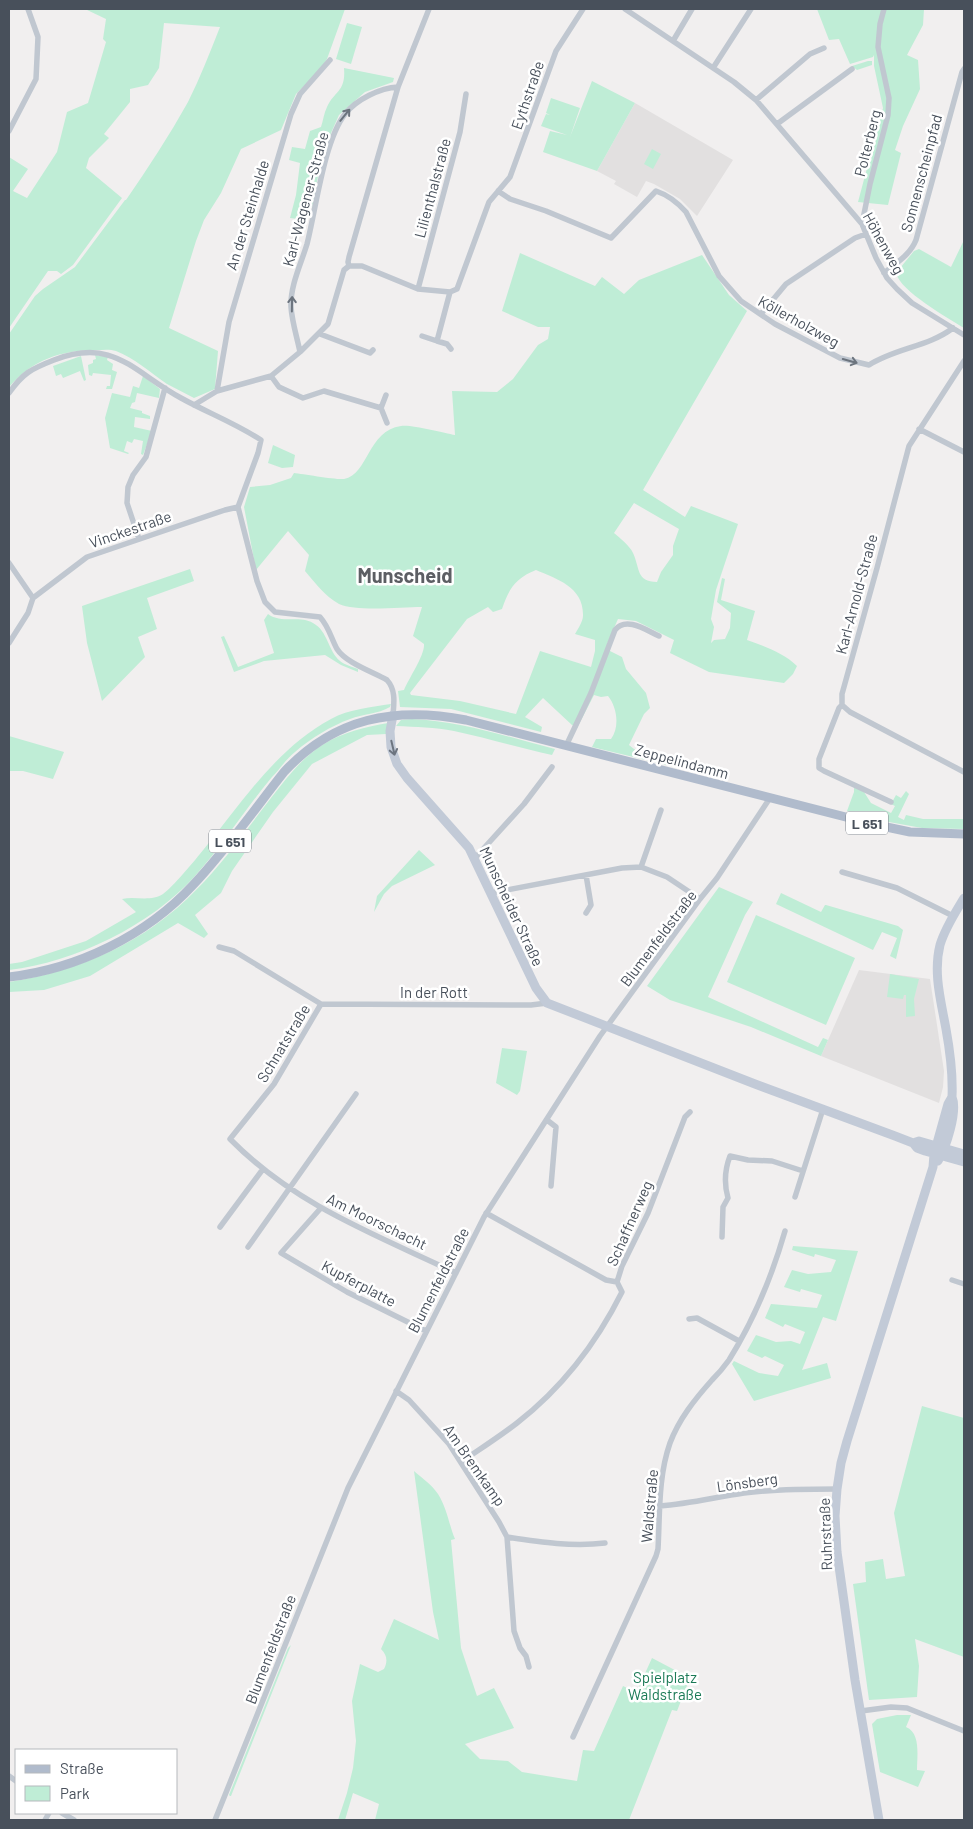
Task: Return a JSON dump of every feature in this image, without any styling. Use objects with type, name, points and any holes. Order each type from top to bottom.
[{"type":"main road","name":"Zeppelindamm","points":[[393,715],[452,717],[910,832],[964,834]]},
{"type":"main road","name":"L 651","points":[[9,977],[36,972],[87,957],[136,932],[193,886],[284,772],[300,756],[319,741],[344,728],[359,722],[393,715]]},
{"type":"street","points":[[9,130],[36,79],[38,37],[28,9]]},
{"type":"street","points":[[349,266],[348,262],[356,228],[398,87],[429,9]]},
{"type":"street","name":"Eythstraße","points":[[498,191],[510,177],[556,51],[582,9]]},
{"type":"street","name":"Höhenweg","points":[[625,9],[734,82],[756,100],[862,224],[884,273],[902,295],[964,335]]},
{"type":"street","points":[[673,42],[692,9]]},
{"type":"street","points":[[713,68],[751,9]]},
{"type":"street","name":"Polterberg","points":[[862,224],[888,115],[889,98],[878,48],[880,24],[884,9]]},
{"type":"street","points":[[756,100],[810,54],[824,48]]},
{"type":"street","name":"An der Steinhalde","points":[[216,391],[229,322],[290,114],[300,94],[330,60]]},
{"type":"street","name":"Sonnenscheinpfad","points":[[884,273],[902,259],[913,247],[916,240],[964,68]]},
{"type":"street","points":[[778,124],[852,69]]},
{"type":"street","name":"Karl-Wagener-Straße","points":[[300,352],[292,316],[292,297],[307,245],[326,161],[336,130],[347,112],[355,104],[379,90],[398,87]]},
{"type":"street","name":"Lilienthalstraße","points":[[418,289],[460,132],[466,94]]},
{"type":"street","points":[[194,405],[216,391],[271,376],[300,352],[320,334],[329,322],[344,270],[349,266],[362,266],[418,289],[450,292],[456,290],[459,287],[489,202],[498,191]]},
{"type":"street","name":"Köllerholzweg","points":[[498,191],[510,199],[546,211],[611,238],[656,191],[662,193],[678,203],[687,213],[714,267],[726,284],[742,301],[775,324],[840,358],[866,365],[890,354],[941,337],[953,328]]},
{"type":"street","points":[[761,314],[786,284],[855,238],[866,234]]},
{"type":"street","points":[[437,341],[450,292]]},
{"type":"street","points":[[320,334],[370,353],[373,350]]},
{"type":"street","points":[[422,336],[447,344],[451,349]]},
{"type":"street","points":[[9,393],[23,375],[57,359],[85,352],[108,354],[119,358],[194,405],[237,425],[261,440],[238,507]]},
{"type":"street","name":"Karl-Arnold-Straße","points":[[890,802],[819,768],[819,759],[838,708],[842,704],[842,694],[909,446],[964,361]]},
{"type":"street","points":[[271,376],[279,387],[298,397],[308,398],[324,391],[381,408]]},
{"type":"street","points":[[139,539],[128,503],[128,487],[133,474],[146,457],[165,388]]},
{"type":"street","points":[[386,395],[381,408],[387,423]]},
{"type":"street","points":[[919,429],[964,452]]},
{"type":"street","name":"Vinckestraße","points":[[9,643],[28,613],[33,598],[86,557],[238,507]]},
{"type":"street","name":"Munscheider Straße","points":[[238,507],[257,581],[268,607],[280,614],[306,615],[320,618],[326,625],[337,649],[342,655],[349,661],[388,680],[392,685],[394,702],[390,731],[392,747],[398,764],[407,778],[464,842],[475,858],[536,988],[548,1002]]},
{"type":"street","points":[[9,564],[33,598]]},
{"type":"street","points":[[566,746],[591,693],[619,624],[632,624],[659,636]]},
{"type":"street","points":[[842,704],[850,712],[964,772]]},
{"type":"street","points":[[475,858],[524,804],[552,767]]},
{"type":"street","name":"Blumenfeldstraße","points":[[215,1820],[348,1488],[486,1213],[608,1026],[700,899],[714,883],[770,798]]},
{"type":"street","points":[[641,867],[661,810]]},
{"type":"street","points":[[491,893],[622,868],[641,867],[667,876],[700,899]]},
{"type":"street","points":[[842,872],[897,888],[953,916]]},
{"type":"street","points":[[586,875],[591,905],[586,913]]},
{"type":"street","name":"Ruhrstraße","points":[[879,1820],[837,1552],[835,1516],[837,1488],[847,1442],[933,1167],[955,1103],[952,1097],[949,1045],[939,990],[938,964],[944,932],[964,898]]},
{"type":"street","name":"Schnatstraße","points":[[219,947],[234,950],[321,1004],[274,1084],[230,1139]]},
{"type":"street","points":[[548,1002],[913,1143],[917,1148],[964,1154]]},
{"type":"street","name":"In der Rott","points":[[321,1004],[531,1005],[548,1002]]},
{"type":"street","points":[[248,1247],[356,1094]]},
{"type":"street","points":[[795,1197],[822,1109]]},
{"type":"street","name":"Schaffnerweg","points":[[461,1462],[518,1422],[547,1397],[567,1376],[595,1339],[622,1292],[617,1282],[622,1266],[648,1213],[685,1117],[690,1112]]},
{"type":"street","points":[[547,1120],[556,1127],[551,1186]]},
{"type":"street","name":"Am Moorschacht","points":[[230,1139],[263,1169],[320,1209],[456,1273]]},
{"type":"street","points":[[939,1152],[964,1162]]},
{"type":"street","points":[[722,1237],[723,1207],[728,1198],[725,1188],[727,1163],[730,1156],[748,1160],[772,1161],[803,1171]]},
{"type":"street","points":[[220,1227],[263,1169]]},
{"type":"street","name":"Kupferplatte","points":[[320,1209],[281,1254],[348,1292],[426,1331]]},
{"type":"street","points":[[486,1213],[606,1280],[617,1282]]},
{"type":"street","name":"Waldstraße","points":[[573,1737],[656,1556],[664,1465],[674,1434],[694,1400],[728,1362],[769,1280],[785,1231]]},
{"type":"street","points":[[952,1280],[964,1284]]},
{"type":"street","points":[[689,1319],[697,1318],[739,1340]]},
{"type":"street","name":"Am Bremkamp","points":[[396,1391],[403,1395],[449,1444],[507,1537],[514,1631],[529,1667]]},
{"type":"street","name":"Lönsberg","points":[[660,1506],[686,1504],[742,1493],[837,1488]]},
{"type":"street","points":[[507,1537],[580,1545],[605,1543]]},
{"type":"street","points":[[861,1711],[891,1707],[907,1708],[964,1731]]},
{"type":"shaded area","points":[[635,103],[733,160],[697,216],[680,199],[654,184],[646,181],[637,197],[614,184],[616,181],[597,171]]},
{"type":"shaded area","points":[[859,970],[930,979],[944,1071],[939,1103],[821,1056]]},
{"type":"green space","points":[[85,9],[345,9],[327,59],[320,70],[296,94],[281,130],[241,149],[221,193],[204,220],[169,328],[218,351],[215,389],[194,398],[167,384],[129,358],[116,351],[109,350],[84,350],[48,358],[27,370],[9,387],[9,334],[35,296],[75,267],[126,200],[188,102],[220,27],[164,23],[159,68],[148,85],[130,89],[130,102],[104,134],[109,138],[89,158],[86,168],[122,198],[73,265],[61,274],[57,271],[48,271],[9,328],[9,157],[28,169],[13,191],[27,198],[57,152],[67,112],[88,103],[106,42],[103,39],[106,19]]},
{"type":"green space","points":[[817,9],[924,9],[923,25],[907,55],[918,60],[920,89],[903,126],[895,150],[901,153],[888,205],[858,202],[883,108],[874,66],[874,55],[873,57],[850,64],[839,39],[829,40]]},
{"type":"green space","points":[[347,23],[362,27],[351,64],[336,59]]},
{"type":"green space","points":[[872,61],[872,65],[857,70],[852,66]]},
{"type":"green space","points":[[344,68],[394,78],[393,82],[365,92],[339,115],[323,151],[312,207],[303,208],[298,219],[290,218],[296,195],[300,163],[289,160],[292,147],[305,149],[310,131],[321,127],[330,101],[342,86]]},
{"type":"green space","points":[[592,81],[635,103],[597,171],[543,152],[550,131],[567,135],[541,126],[546,114],[550,115],[546,113],[551,98],[580,108],[570,137]]},
{"type":"green space","points":[[652,149],[661,154],[653,169],[644,164]]},
{"type":"green space","points":[[964,240],[964,328],[915,296],[899,280],[896,273],[914,251],[919,249],[951,267]]},
{"type":"green space","points":[[520,253],[595,286],[602,277],[624,294],[639,280],[702,255],[729,295],[747,311],[643,490],[685,517],[691,506],[738,524],[716,590],[711,619],[714,627],[711,643],[714,640],[725,639],[730,628],[731,613],[717,602],[722,578],[725,579],[721,600],[755,611],[747,640],[767,647],[792,661],[797,666],[793,674],[784,683],[709,672],[670,653],[674,640],[636,621],[618,619],[607,644],[610,651],[622,657],[626,669],[646,693],[650,708],[644,714],[629,745],[644,754],[669,759],[679,768],[592,747],[596,739],[611,739],[616,729],[614,706],[608,696],[594,695],[577,728],[543,698],[525,717],[542,727],[541,732],[451,709],[400,707],[398,691],[404,690],[424,649],[424,644],[413,636],[422,607],[357,608],[339,604],[316,585],[305,571],[309,555],[288,531],[256,570],[244,507],[250,487],[270,485],[291,478],[294,473],[344,479],[359,469],[381,436],[401,426],[419,427],[455,435],[452,391],[497,392],[513,379],[538,345],[548,339],[550,327],[538,327],[502,311]],"holes":[[[634,503],[679,529],[673,546],[673,555],[661,572],[657,582],[645,580],[642,577],[632,550],[614,533]],[[536,570],[568,586],[579,598],[583,618],[575,634],[595,640],[595,651],[591,667],[540,651],[516,714],[460,701],[411,695],[410,693],[467,619],[488,607],[493,612],[502,609],[507,595],[518,580]]]},
{"type":"green space","points":[[95,355],[108,357],[107,360],[113,364],[112,370],[117,372],[112,389],[106,389],[107,386],[110,386],[111,375],[93,373],[92,376],[89,375],[88,365],[96,359]]},
{"type":"green space","points":[[81,356],[86,380],[84,381],[80,371],[63,378],[61,374],[56,376],[53,366]]},
{"type":"green space","points":[[143,376],[160,389],[159,398],[137,393],[135,402],[132,403],[130,408],[142,411],[142,413],[150,416],[150,419],[135,417],[134,427],[152,431],[143,455],[141,454],[143,441],[134,439],[132,443],[127,441],[124,451],[128,454],[110,448],[105,418],[112,393],[130,397],[133,386],[139,388]]},
{"type":"green space","points":[[273,445],[295,455],[293,467],[282,468],[268,463]]},
{"type":"green space","points":[[190,569],[194,581],[147,598],[157,629],[138,637],[145,657],[102,701],[87,643],[82,606]]},
{"type":"green space","points":[[268,614],[273,617],[313,623],[322,631],[336,657],[344,664],[358,669],[358,672],[341,665],[325,655],[264,661],[234,672],[221,637],[224,636],[238,667],[274,653],[264,620]]},
{"type":"green space","points":[[391,704],[390,707],[375,713],[355,717],[336,725],[314,737],[301,747],[262,789],[195,876],[156,911],[134,926],[85,950],[34,966],[9,970],[9,964],[22,962],[86,941],[136,912],[122,899],[153,898],[163,894],[190,866],[262,777],[294,745],[331,719],[345,713]]},
{"type":"green space","points":[[412,719],[466,726],[555,749],[552,755],[454,731],[396,726],[401,720]]},
{"type":"green space","points":[[388,723],[386,734],[367,735],[312,764],[273,812],[232,871],[221,893],[195,915],[208,934],[204,938],[178,923],[90,976],[44,990],[9,992],[9,982],[35,977],[86,962],[134,939],[156,925],[196,890],[216,868],[289,776],[309,755],[339,736],[363,728]]},
{"type":"green space","points":[[9,736],[64,752],[53,779],[23,771],[9,771]]},
{"type":"green space","points":[[854,787],[864,792],[871,803],[891,813],[895,806],[891,804],[896,795],[901,798],[906,791],[909,794],[898,817],[904,820],[906,815],[923,819],[964,819],[964,829],[922,828],[847,811]]},
{"type":"green space","points":[[419,850],[435,865],[392,886],[384,894],[374,912],[377,896]]},
{"type":"green space","points":[[719,887],[753,902],[745,915],[708,997],[818,1047],[823,1038],[828,1040],[821,1056],[751,1027],[670,1000],[647,986]]},
{"type":"green space","points":[[781,893],[821,912],[826,905],[898,926],[903,930],[896,959],[890,956],[897,938],[882,932],[873,950],[776,904]]},
{"type":"green space","points":[[756,915],[855,958],[826,1025],[727,982]]},
{"type":"green space","points":[[890,974],[919,979],[914,999],[915,1016],[906,1017],[906,995],[904,995],[903,999],[887,997]]},
{"type":"green space","points":[[502,1048],[527,1051],[520,1091],[517,1095],[496,1083]]},
{"type":"green space","points":[[793,1246],[858,1251],[836,1321],[823,1317],[802,1370],[827,1363],[831,1378],[754,1401],[732,1364],[734,1361],[759,1373],[778,1376],[784,1365],[765,1356],[762,1358],[747,1351],[756,1335],[776,1342],[791,1341],[800,1344],[805,1332],[785,1324],[783,1327],[765,1318],[771,1304],[817,1308],[822,1295],[801,1289],[800,1292],[784,1287],[792,1270],[808,1274],[831,1272],[836,1260],[815,1254],[814,1257],[792,1250]]},
{"type":"green space","points":[[922,1406],[964,1418],[964,1657],[915,1639],[919,1666],[917,1697],[869,1700],[853,1584],[866,1582],[865,1562],[883,1559],[886,1579],[905,1576],[894,1513]]},
{"type":"green space","name":"Spielplatz Waldstraße","points":[[414,1471],[438,1494],[444,1505],[455,1539],[451,1540],[461,1648],[477,1696],[494,1688],[514,1728],[465,1744],[480,1759],[508,1761],[522,1772],[577,1781],[583,1750],[594,1751],[623,1686],[642,1695],[637,1691],[652,1658],[690,1678],[677,1711],[672,1710],[629,1820],[375,1820],[379,1804],[353,1793],[345,1820],[338,1820],[353,1768],[356,1741],[352,1701],[360,1664],[378,1672],[384,1669],[386,1658],[381,1649],[394,1619],[439,1640],[433,1612]]},
{"type":"green space","points":[[291,1645],[231,1796],[230,1796],[288,1648]]},
{"type":"green space","points":[[897,1715],[911,1715],[906,1727],[911,1730],[916,1740],[917,1770],[925,1771],[918,1787],[880,1772],[872,1724],[877,1719]]},
{"type":"district","name":"Munscheid","points":[[405,575]]}]
